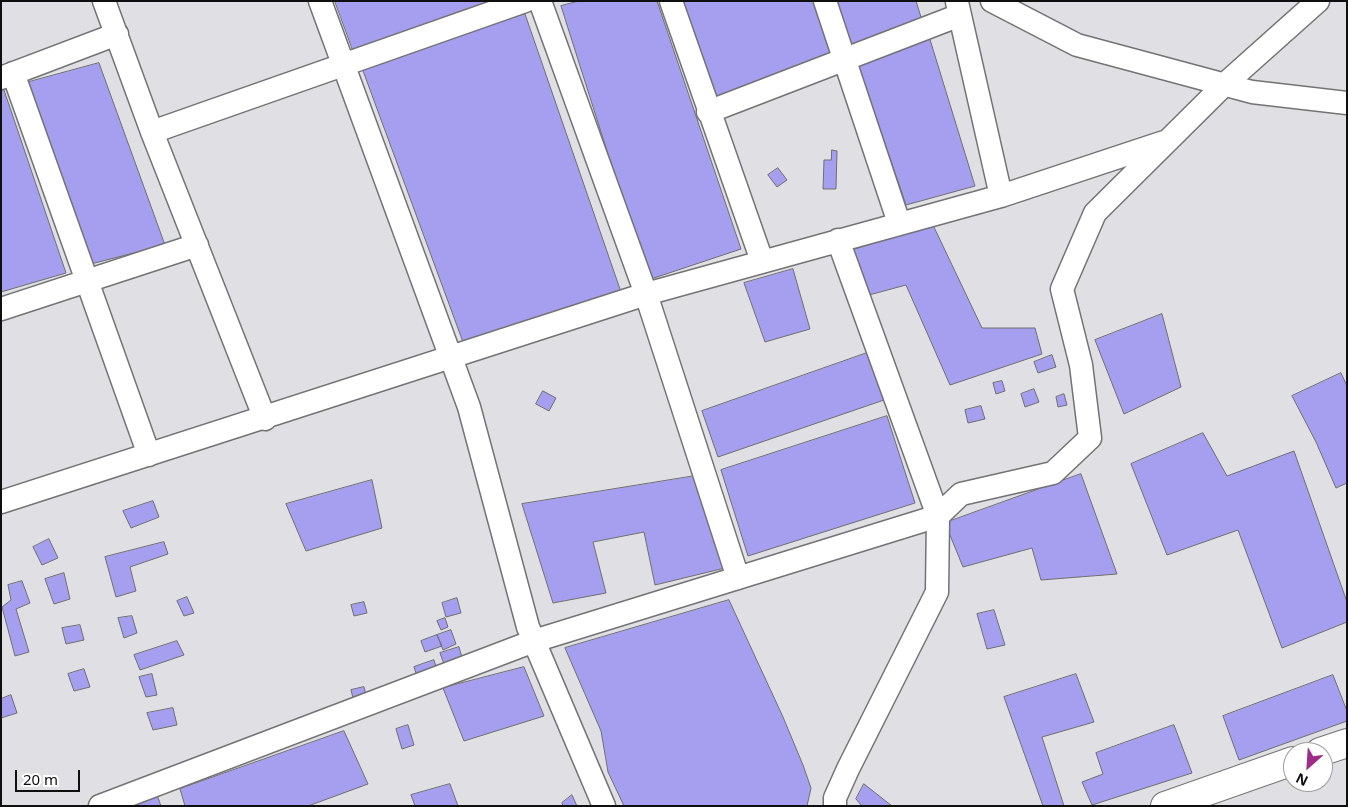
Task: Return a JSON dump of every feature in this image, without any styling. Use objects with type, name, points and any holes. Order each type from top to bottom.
[{"type":"street","points":[[104,1],[152,132],[265,418]]},
{"type":"street","points":[[320,1],[469,407],[528,627],[604,806]]},
{"type":"street","points":[[152,132],[525,1]]},
{"type":"street","points":[[540,1],[646,294],[738,578]]},
{"type":"street","points":[[671,1],[708,112],[762,261]]},
{"type":"street","points":[[825,1],[900,223]]},
{"type":"street","points":[[992,1],[1076,45],[1252,92],[1347,102]]},
{"type":"street","points":[[100,806],[534,641],[938,516],[961,494],[1053,473],[1090,438],[1081,365],[1062,289],[1095,213],[1225,84],[1318,1]]},
{"type":"street","points":[[708,112],[845,59],[959,8],[1001,196]]},
{"type":"street","points":[[116,34],[7,75],[87,281],[149,455]]},
{"type":"street","points":[[1,502],[265,418],[450,355],[646,294],[1001,196],[1168,141]]},
{"type":"street","points":[[835,806],[835,798],[848,769],[937,592],[938,516],[838,240]]},
{"type":"street","points":[[1,309],[197,245]]},
{"type":"street","points":[[1333,748],[1347,743]]},
{"type":"street","points":[[1165,806],[1283,765]]},
{"type":"building","points":[[335,1],[501,1],[353,50]]},
{"type":"building","points":[[579,1],[657,1],[741,249],[648,280],[561,6]]},
{"type":"building","points":[[681,1],[824,1],[840,49],[717,97]]},
{"type":"building","points":[[835,1],[916,1],[924,27],[850,47]]},
{"type":"building","points":[[525,14],[621,292],[463,342],[362,68]]},
{"type":"building","points":[[928,33],[975,186],[906,205],[857,62]]},
{"type":"building","points":[[99,63],[165,245],[83,266],[18,85]]},
{"type":"building","points":[[4,90],[66,273],[1,292],[1,91]]},
{"type":"building","points":[[832,150],[837,151],[836,189],[823,189],[824,160],[831,160]]},
{"type":"building","points":[[778,168],[787,180],[777,187],[768,175]]},
{"type":"building","points":[[933,225],[982,328],[1035,328],[1042,354],[950,385],[906,285],[869,295],[850,251]]},
{"type":"building","points":[[793,269],[810,329],[765,342],[744,283]]},
{"type":"building","points":[[1162,314],[1181,387],[1124,414],[1095,340]]},
{"type":"building","points":[[867,353],[884,400],[718,457],[702,411]]},
{"type":"building","points":[[1052,355],[1056,367],[1038,373],[1034,362]]},
{"type":"building","points":[[1341,373],[1347,386],[1347,483],[1336,488],[1316,442],[1292,396]]},
{"type":"building","points":[[1002,381],[1005,391],[996,394],[993,383]]},
{"type":"building","points":[[1034,389],[1039,402],[1025,407],[1021,394]]},
{"type":"building","points":[[543,391],[556,398],[549,411],[536,404]]},
{"type":"building","points":[[1064,394],[1067,405],[1058,407],[1056,397]]},
{"type":"building","points":[[981,406],[985,419],[968,423],[965,410]]},
{"type":"building","points":[[887,416],[915,503],[748,556],[721,470]]},
{"type":"building","points":[[1203,433],[1227,476],[1294,451],[1347,602],[1347,622],[1282,648],[1238,530],[1167,555],[1131,464]]},
{"type":"building","points":[[1081,474],[1117,574],[1041,580],[1032,548],[963,567],[945,523]]},
{"type":"building","points":[[695,476],[725,568],[655,585],[644,532],[593,542],[606,593],[553,603],[522,504]]},
{"type":"building","points":[[372,480],[382,528],[306,551],[286,504]]},
{"type":"building","points":[[153,501],[159,517],[131,528],[123,511]]},
{"type":"building","points":[[49,539],[58,558],[42,565],[33,547]]},
{"type":"building","points":[[164,542],[168,554],[130,567],[136,591],[116,597],[105,557]]},
{"type":"building","points":[[64,573],[70,599],[54,604],[45,579]]},
{"type":"building","points":[[22,581],[30,603],[16,609],[29,652],[15,656],[2,607],[11,600],[8,585]]},
{"type":"building","points":[[187,597],[194,613],[184,616],[177,601]]},
{"type":"building","points":[[457,598],[461,613],[446,617],[442,603]]},
{"type":"building","points":[[729,600],[803,765],[811,788],[807,806],[624,806],[608,772],[601,731],[565,648]]},
{"type":"building","points":[[364,602],[367,613],[354,616],[351,605]]},
{"type":"building","points":[[994,610],[1005,645],[987,649],[977,614]]},
{"type":"building","points":[[132,616],[137,633],[124,638],[118,618]]},
{"type":"building","points":[[445,618],[448,627],[441,630],[437,621]]},
{"type":"building","points":[[80,625],[84,640],[66,644],[62,628]]},
{"type":"building","points":[[451,630],[456,644],[443,650],[437,635]]},
{"type":"building","points":[[437,635],[442,646],[425,652],[421,641]]},
{"type":"building","points":[[177,641],[184,655],[140,670],[134,655]]},
{"type":"building","points":[[459,647],[463,661],[445,667],[440,653]]},
{"type":"building","points":[[434,660],[437,670],[417,676],[414,667]]},
{"type":"building","points":[[524,667],[544,716],[464,741],[443,688]]},
{"type":"building","points":[[84,669],[90,687],[74,691],[68,674]]},
{"type":"building","points":[[152,674],[157,695],[146,697],[139,677]]},
{"type":"building","points":[[1076,674],[1094,722],[1042,737],[1064,806],[1043,806],[1004,697]]},
{"type":"building","points":[[1333,675],[1347,711],[1347,721],[1289,742],[1283,742],[1283,744],[1239,760],[1223,716]]},
{"type":"building","points":[[364,687],[366,695],[353,698],[351,690]]},
{"type":"building","points":[[11,695],[17,713],[1,718],[1,699]]},
{"type":"building","points":[[173,708],[177,725],[153,730],[147,713]]},
{"type":"building","points":[[408,725],[414,745],[402,749],[396,729]]},
{"type":"building","points":[[1174,725],[1192,773],[1092,805],[1082,782],[1103,774],[1096,753]]},
{"type":"building","points":[[344,731],[368,784],[308,806],[185,806],[180,789]]},
{"type":"building","points":[[450,784],[458,806],[415,806],[411,795]]},
{"type":"building","points":[[864,784],[892,806],[862,806],[856,799]]},
{"type":"building","points":[[157,795],[161,806],[131,806]]},
{"type":"building","points":[[572,795],[577,806],[563,806],[562,803]]}]
